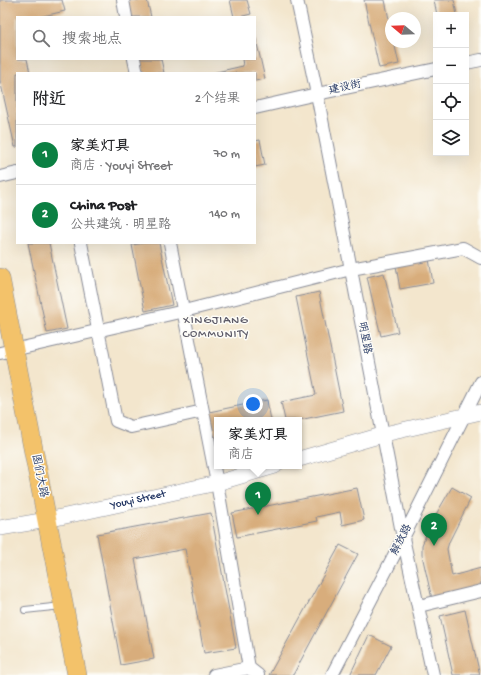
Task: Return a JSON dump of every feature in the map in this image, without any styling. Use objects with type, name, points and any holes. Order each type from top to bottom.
[{"type":"main road","name":"图们大路","points":[[0,278],[7,351],[47,520],[77,675]]},
{"type":"street","points":[[123,0],[126,16]]},
{"type":"street","name":"明星路","points":[[296,0],[317,94],[403,538],[434,675]]},
{"type":"street","points":[[134,60],[137,72]]},
{"type":"street","points":[[469,62],[481,60]]},
{"type":"street","name":"建设街","points":[[256,108],[433,71]]},
{"type":"street","points":[[0,177],[16,173]]},
{"type":"street","points":[[81,244],[116,421],[131,427],[203,411]]},
{"type":"street","points":[[170,244],[214,468]]},
{"type":"street","points":[[7,351],[184,312],[351,269],[463,248],[481,258]]},
{"type":"street","name":"解放路","points":[[332,675],[481,382]]},
{"type":"street","points":[[302,458],[383,434],[481,412]]},
{"type":"street","points":[[214,469],[253,671],[214,675]]},
{"type":"street","name":"Youyi Street","points":[[0,528],[47,520],[217,483],[265,469]]},
{"type":"street","points":[[419,606],[481,591]]},
{"type":"lane","points":[[25,610],[64,605]]},
{"type":"building","points":[[0,0],[62,0],[65,11],[43,16],[16,16],[16,60],[27,60],[30,72],[16,72],[16,147],[0,80]]},
{"type":"building","points":[[126,0],[147,0],[151,16],[130,16]]},
{"type":"building","points":[[230,0],[247,0],[251,14],[234,16]]},
{"type":"building","points":[[364,0],[385,0],[387,12],[385,12],[385,48],[395,48],[399,64],[379,68]]},
{"type":"building","points":[[434,0],[454,0],[456,12],[436,12]]},
{"type":"building","points":[[256,39],[265,79],[256,81],[256,72],[216,72],[243,66],[242,60],[256,60]]},
{"type":"building","points":[[140,60],[161,60],[164,72],[143,72]]},
{"type":"building","points":[[260,140],[265,165],[256,167],[256,141]]},
{"type":"building","points":[[28,244],[49,244],[67,329],[47,333]]},
{"type":"building","points":[[159,244],[172,305],[145,311],[132,245]]},
{"type":"building","points":[[429,259],[433,283],[400,289],[396,266]]},
{"type":"building","points":[[384,273],[398,332],[381,336],[367,277]]},
{"type":"building","points":[[319,292],[343,411],[302,419],[302,417],[284,417],[281,402],[316,395],[296,297]]},
{"type":"building","points":[[267,400],[270,417],[214,417],[214,437],[209,412]]},
{"type":"building","points":[[452,487],[471,498],[447,549],[452,576],[481,568],[481,587],[432,599],[422,555],[422,545],[431,523]]},
{"type":"building","points":[[357,488],[364,520],[342,525],[340,512],[316,517],[317,521],[237,537],[232,513]]},
{"type":"building","points":[[211,513],[236,648],[204,653],[185,549],[135,559],[154,659],[121,665],[97,534]]},
{"type":"building","points":[[340,545],[358,554],[293,675],[269,675]]},
{"type":"building","points":[[465,610],[480,675],[453,675],[440,616]]},
{"type":"building","points":[[369,635],[391,646],[376,675],[350,675]]},
{"type":"place","name":"家美灯具","points":[[258,515]]},
{"type":"place","name":"China Post","points":[[434,546]]},
{"type":"district","name":"XINGJIANG COMMUNITY","points":[[216,328]]}]
